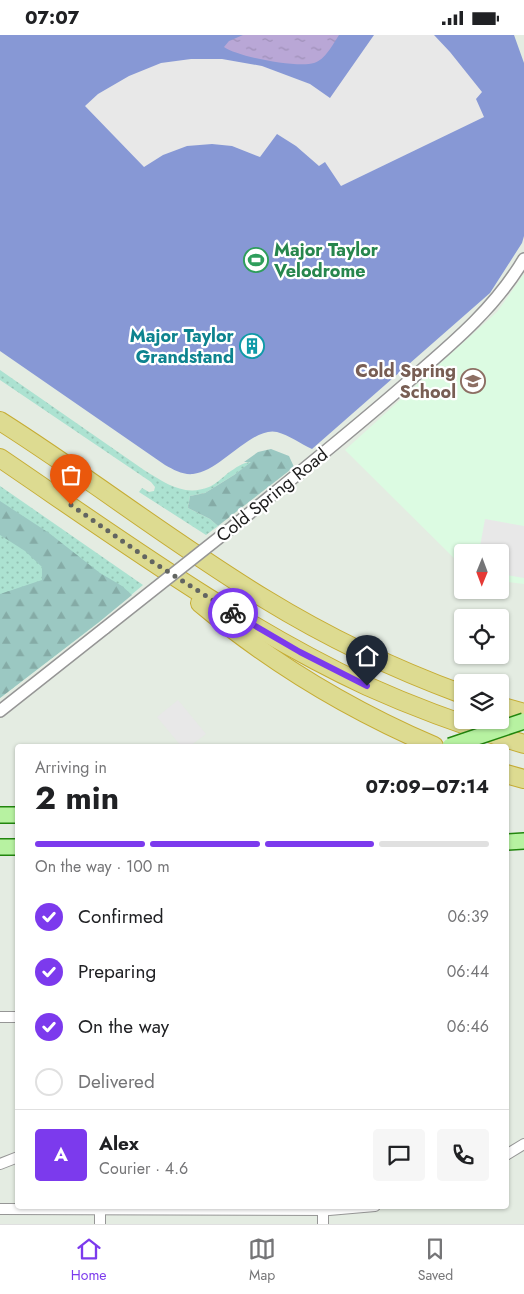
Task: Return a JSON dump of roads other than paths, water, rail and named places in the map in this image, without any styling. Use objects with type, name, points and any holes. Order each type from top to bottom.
[{"type":"highway","points":[[0,421],[265,599],[311,626],[370,655],[454,691]]},
{"type":"highway","points":[[0,458],[148,559],[268,634],[351,678],[426,711],[484,732],[524,743]]},
{"type":"highway","points":[[148,559],[235,632],[285,666],[350,705],[430,744]]},
{"type":"highway","points":[[509,709],[524,713]]},
{"type":"highway","points":[[509,775],[524,779]]},
{"type":"main road","points":[[456,744],[524,721]]},
{"type":"main road","points":[[0,815],[15,815]]},
{"type":"main road","points":[[509,842],[524,841]]},
{"type":"main road","points":[[0,847],[15,847]]},
{"type":"street","name":"Cold Spring Road","points":[[0,711],[356,427],[467,330],[496,300],[524,259]]},
{"type":"street","points":[[0,1017],[15,1017]]},
{"type":"street","points":[[509,1153],[524,1144]]},
{"type":"street","points":[[0,1163],[15,1158]]},
{"type":"street","points":[[0,1209],[336,1209]]},
{"type":"street","points":[[100,1209],[100,1224]]},
{"type":"street","points":[[323,1210],[323,1224]]},
{"type":"water","points":[[243,35],[339,35],[322,59],[314,63],[295,64],[254,58],[224,47],[229,41]]},
{"type":"place","name":"Major Taylor Velodrome","points":[[256,260]]},
{"type":"place","name":"Major Taylor Grandstand","points":[[252,346]]},
{"type":"place","name":"Cold Spring School","points":[[473,381]]}]
